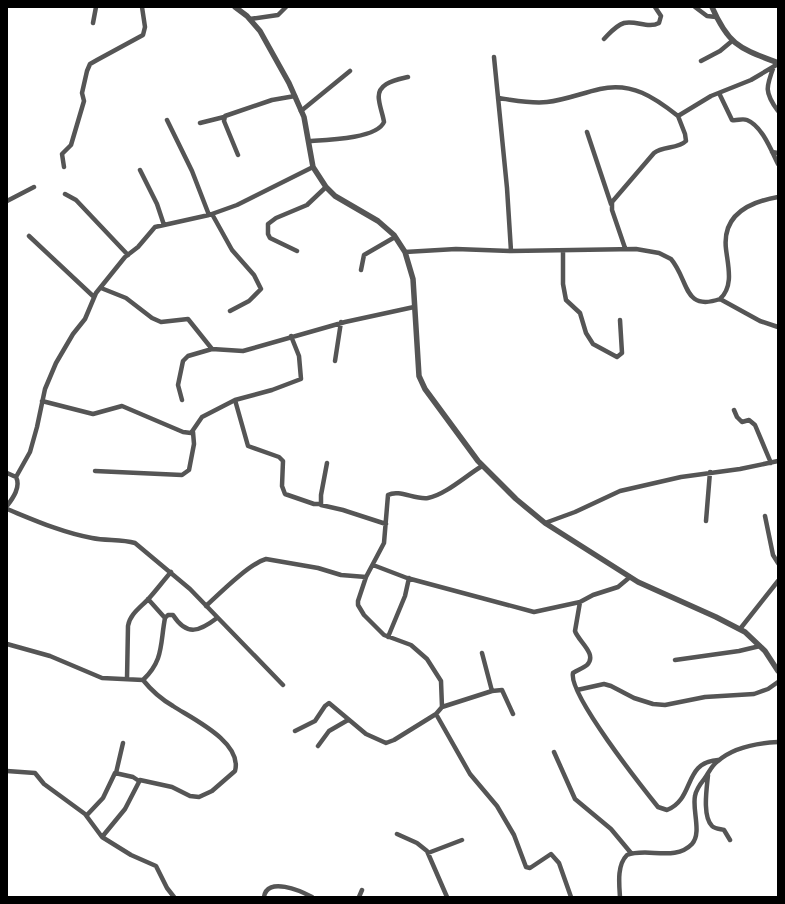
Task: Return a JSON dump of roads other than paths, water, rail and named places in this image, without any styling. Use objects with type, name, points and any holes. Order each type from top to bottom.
[{"type":"street","points":[[93,23],[96,7]]},
{"type":"street","points":[[64,167],[62,154],[71,145],[84,101],[82,93],[90,64],[143,35],[145,27],[142,7]]},
{"type":"street","points":[[235,7],[250,19],[260,31],[289,83],[308,130],[313,167],[326,187],[335,196],[378,221],[396,237],[405,252],[412,270],[419,376],[457,434],[482,466],[507,491],[545,522],[630,577],[740,629],[760,646],[778,671]]},
{"type":"street","points":[[250,19],[278,15],[286,7]]},
{"type":"street","points":[[604,39],[612,30],[624,23],[652,26],[659,24],[661,16],[654,7]]},
{"type":"street","points":[[695,7],[707,16],[716,17]]},
{"type":"street","points":[[712,7],[716,17],[732,41],[777,64]]},
{"type":"street","points":[[701,61],[716,53],[732,41]]},
{"type":"street","points":[[494,57],[509,208],[511,251]]},
{"type":"street","points":[[678,116],[719,93],[751,80],[777,64]]},
{"type":"street","points":[[777,64],[767,89],[768,94],[778,111]]},
{"type":"street","points":[[301,111],[350,71]]},
{"type":"street","points":[[309,141],[356,136],[381,127],[384,122],[379,101],[380,90],[390,82],[408,77]]},
{"type":"street","points":[[498,98],[536,103],[547,102],[601,88],[621,87],[634,89],[648,94],[678,116],[686,141],[681,145],[660,149],[654,154],[615,198],[612,205]]},
{"type":"street","points":[[719,93],[732,120],[743,119],[749,121],[757,129],[778,164]]},
{"type":"street","points":[[200,123],[224,117],[294,94]]},
{"type":"street","points":[[224,117],[224,121],[238,155]]},
{"type":"street","points":[[166,120],[192,171],[211,215],[232,250],[254,275],[261,290],[249,301],[230,311]]},
{"type":"street","points":[[587,132],[625,248]]},
{"type":"street","points":[[772,152],[778,153]]},
{"type":"street","points":[[16,477],[30,452],[42,401],[56,363],[73,334],[85,320],[94,297],[128,255],[138,247],[152,229],[211,215],[244,202],[313,167]]},
{"type":"street","points":[[140,170],[157,204],[164,225]]},
{"type":"street","points":[[7,201],[34,187]]},
{"type":"street","points":[[296,251],[270,238],[268,234],[268,224],[276,218],[307,205],[326,187]]},
{"type":"street","points":[[65,194],[76,200],[128,255]]},
{"type":"street","points":[[405,252],[456,249],[564,251],[625,248],[650,251],[666,255],[670,259],[695,301],[702,303],[720,299],[725,293],[729,274],[726,249],[727,234],[730,223],[742,209],[750,204],[778,197]]},
{"type":"street","points":[[29,236],[94,297]]},
{"type":"street","points":[[361,270],[364,255],[396,237]]},
{"type":"street","points":[[564,251],[564,290],[566,300],[580,313],[586,333],[592,344],[617,357],[622,353],[620,320]]},
{"type":"street","points":[[101,288],[126,298],[152,318],[161,322],[188,319],[212,349]]},
{"type":"street","points":[[720,299],[760,321],[778,327]]},
{"type":"street","points":[[182,400],[178,385],[185,358],[194,354],[212,349],[243,351],[342,322],[414,307]]},
{"type":"street","points":[[335,361],[342,322]]},
{"type":"street","points":[[95,471],[182,475],[189,470],[194,444],[193,432],[202,417],[235,400],[272,390],[301,379],[299,356],[290,336]]},
{"type":"street","points":[[235,400],[248,446],[279,457],[283,461],[282,486],[285,494],[314,504],[320,504],[325,507],[343,510],[386,524]]},
{"type":"street","points":[[42,401],[93,414],[122,406],[183,432],[193,432]]},
{"type":"street","points":[[734,410],[739,420],[742,422],[749,420],[755,425],[771,463]]},
{"type":"street","points":[[545,522],[575,512],[620,491],[664,480],[778,461]]},
{"type":"street","points":[[320,504],[327,463]]},
{"type":"street","points":[[442,707],[441,681],[434,669],[418,649],[388,637],[364,615],[358,605],[358,601],[366,577],[384,543],[388,496],[395,493],[416,498],[428,498],[442,492],[482,466]]},
{"type":"street","points":[[706,521],[710,472]]},
{"type":"street","points":[[7,473],[16,477],[18,482],[17,489],[7,508],[41,522],[90,538],[125,541],[135,544],[171,572],[283,685]]},
{"type":"street","points":[[766,516],[774,555],[778,564]]},
{"type":"street","points":[[206,606],[246,572],[266,559],[312,567],[340,575],[366,577]]},
{"type":"street","points":[[373,565],[409,578],[525,610],[540,611],[561,605],[580,602],[593,595],[618,588],[630,577]]},
{"type":"street","points":[[127,679],[129,623],[141,604],[148,599],[171,572]]},
{"type":"street","points":[[388,637],[405,596],[409,578]]},
{"type":"street","points":[[740,629],[778,581]]},
{"type":"street","points":[[148,599],[165,618]]},
{"type":"street","points":[[580,602],[575,631],[576,636],[588,650],[590,659],[588,664],[573,673],[577,690],[587,710],[658,807],[667,810],[677,804],[698,769],[704,762],[718,760],[738,750],[757,744],[778,742]]},
{"type":"street","points":[[143,680],[150,673],[159,658],[165,618],[170,614],[173,615],[182,627],[196,630],[210,624],[217,618]]},
{"type":"street","points":[[7,644],[50,656],[102,678],[143,680],[164,701],[219,737],[229,748],[235,760],[235,771],[212,791],[199,797],[190,796],[179,790],[142,779],[139,781],[125,809],[102,837]]},
{"type":"street","points":[[675,660],[732,652],[760,646]]},
{"type":"street","points":[[482,653],[492,691]]},
{"type":"street","points":[[577,690],[604,684],[634,698],[653,704],[665,705],[705,697],[754,694],[768,689],[778,682]]},
{"type":"street","points":[[295,731],[315,721],[327,703],[331,704],[366,734],[386,743],[394,740],[436,714],[442,707],[492,691],[502,690],[513,714]]},
{"type":"street","points":[[436,714],[470,774],[498,806],[514,835],[526,867],[530,868],[552,854],[559,863],[571,897]]},
{"type":"street","points":[[318,746],[329,731],[348,720]]},
{"type":"street","points":[[87,815],[103,798],[116,773],[123,743]]},
{"type":"street","points":[[554,752],[576,799],[612,829],[631,853]]},
{"type":"street","points":[[620,897],[619,880],[624,858],[631,853],[673,853],[687,848],[692,844],[695,839],[696,826],[695,796],[700,783],[718,760]]},
{"type":"street","points":[[7,771],[35,773],[44,784],[87,815],[102,837],[131,855],[153,864],[159,870],[167,888],[174,897]]},
{"type":"street","points":[[116,773],[133,777],[139,781]]},
{"type":"street","points":[[708,773],[706,798],[709,821],[714,828],[724,830],[730,840]]},
{"type":"street","points":[[397,834],[417,844],[428,852],[447,897]]},
{"type":"street","points":[[428,852],[462,840]]},
{"type":"street","points":[[264,897],[265,892],[268,890],[281,887],[302,892],[312,897]]},
{"type":"street","points":[[359,897],[362,890]]}]
